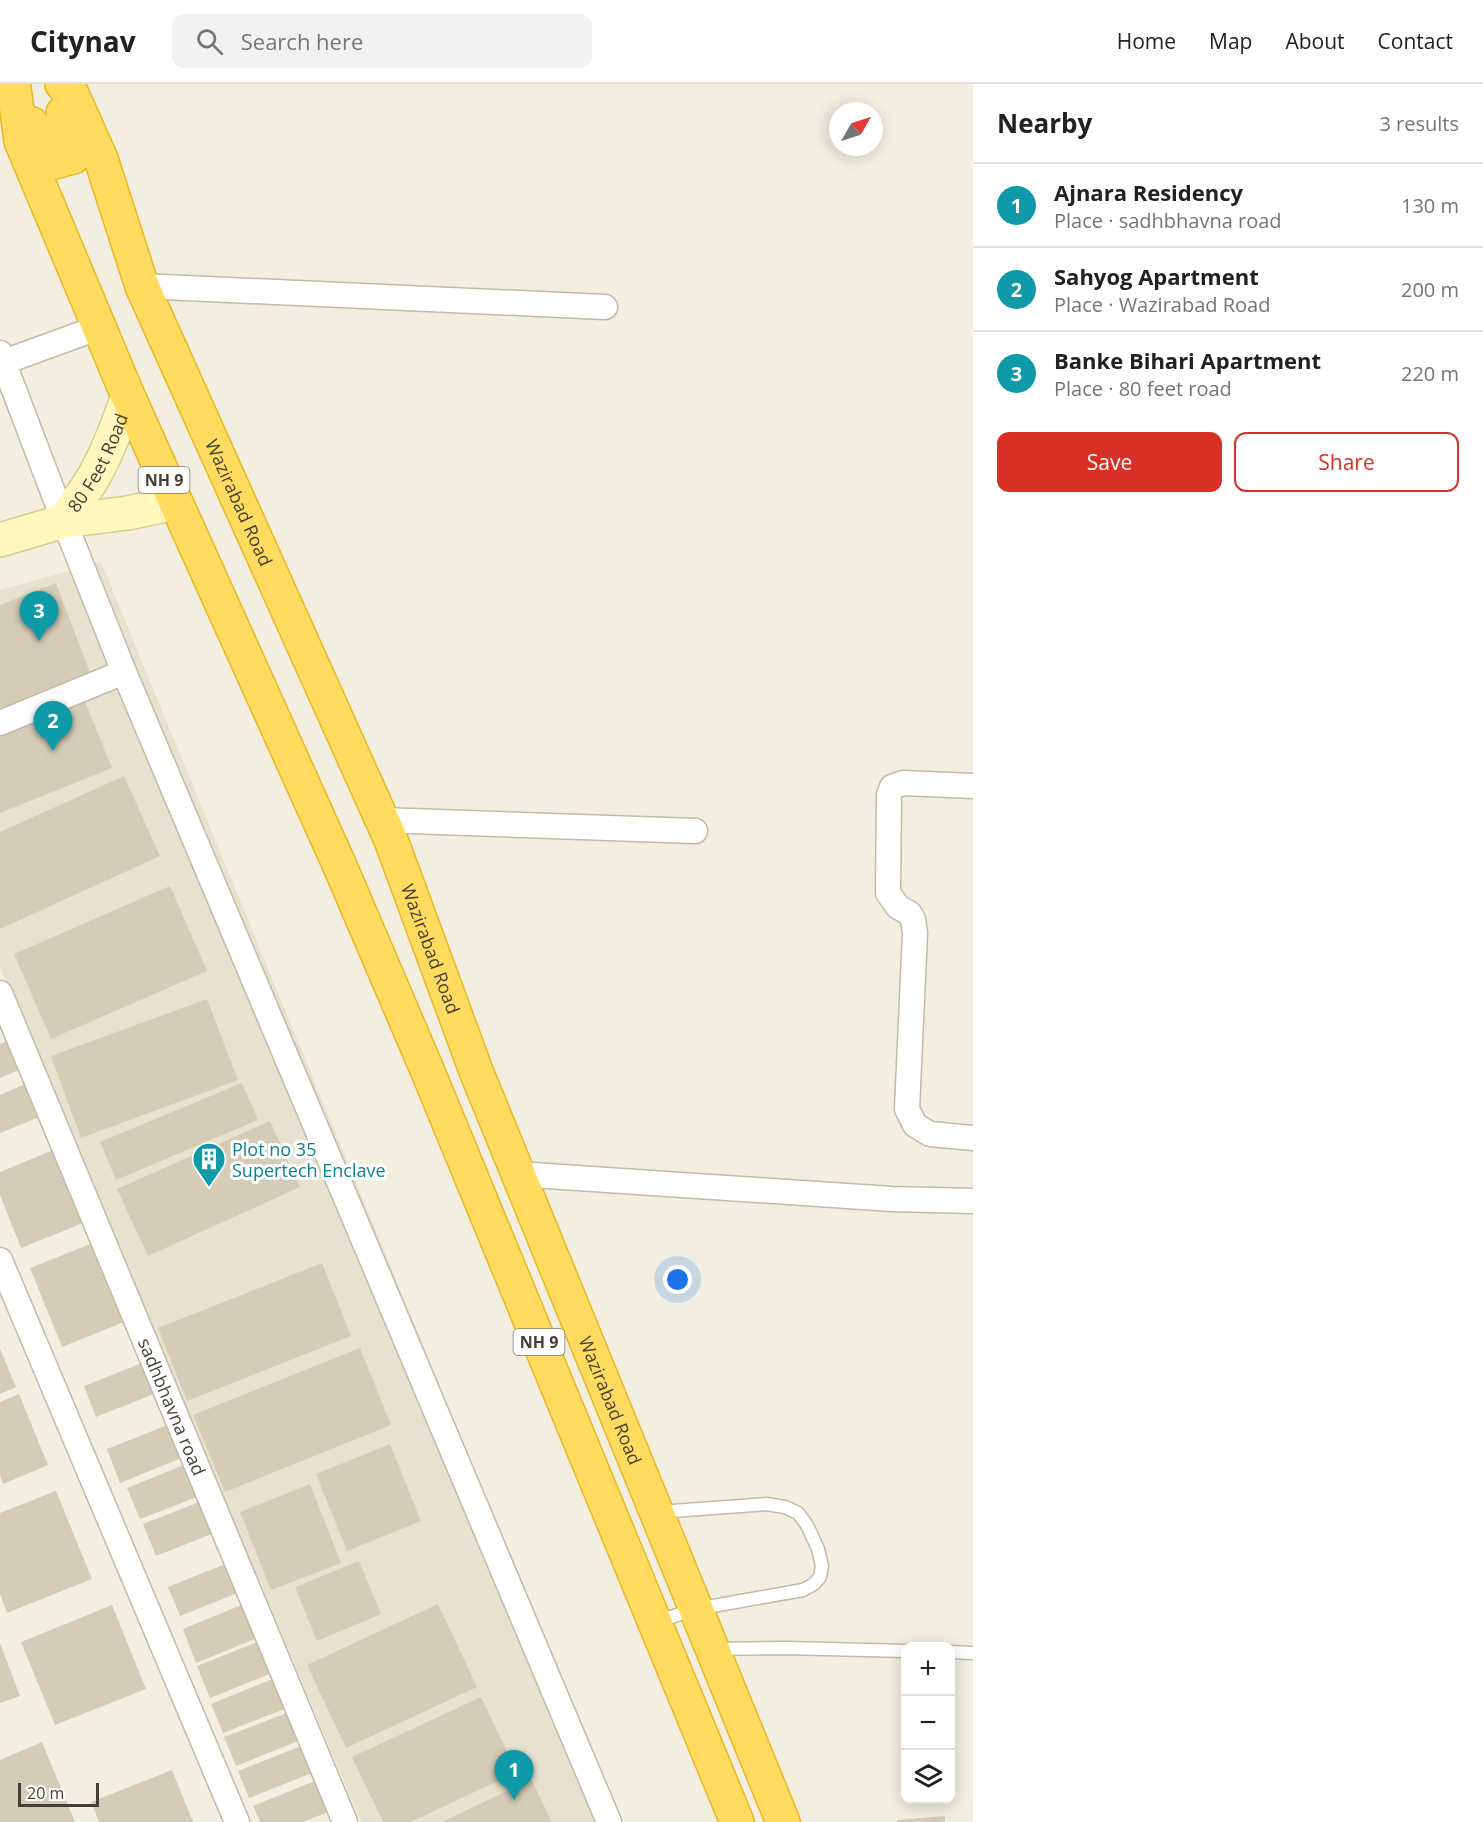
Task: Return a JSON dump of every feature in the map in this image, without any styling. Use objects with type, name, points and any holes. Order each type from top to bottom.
[{"type":"highway","name":"NH 9","points":[[11,104],[45,153],[55,162],[73,157],[77,147],[50,84]]},
{"type":"highway","name":"Wazirabad Road","points":[[62,84],[72,94],[101,159],[142,286],[386,830],[476,1071],[783,1822]]},
{"type":"highway","name":"NH 9","points":[[11,104],[21,141],[128,396],[339,864],[429,1072],[737,1822]]},
{"type":"street","points":[[142,286],[605,307]]},
{"type":"street","points":[[100,327],[2,357],[124,672],[609,1822]]},
{"type":"street","name":"80 Feet Road","points":[[64,521],[105,456],[128,396]]},
{"type":"street","name":"80 Feet Road","points":[[0,540],[64,521],[128,513],[175,503]]},
{"type":"street","points":[[0,723],[124,672]]},
{"type":"street","points":[[973,786],[903,783],[892,787],[889,795],[888,893],[898,908],[909,913],[913,919],[915,933],[907,1109],[915,1125],[930,1134],[973,1138]]},
{"type":"street","points":[[386,830],[695,831]]},
{"type":"street","name":"sadhbhavna road","points":[[0,993],[345,1822]]},
{"type":"street","points":[[518,1174],[892,1199],[973,1201]]},
{"type":"street","points":[[0,1260],[237,1822]]},
{"type":"lane","points":[[654,1622],[696,1609],[803,1590],[814,1584],[820,1577],[822,1566],[818,1548],[807,1524],[798,1513],[785,1507],[766,1504],[656,1512]]},
{"type":"lane","points":[[712,1649],[901,1651]]},
{"type":"lane","points":[[955,1652],[973,1653]]},
{"type":"shaded area","points":[[101,562],[619,1822],[361,1822],[0,967],[0,590]]},
{"type":"building","points":[[56,583],[92,678],[0,713],[0,605]]},
{"type":"building","points":[[84,699],[112,768],[0,813],[0,734]]},
{"type":"building","points":[[124,776],[160,856],[0,929],[0,832]]},
{"type":"building","points":[[170,886],[207,971],[51,1039],[14,954]]},
{"type":"building","points":[[207,999],[238,1080],[81,1138],[51,1056]]},
{"type":"building","points":[[12,1039],[24,1068],[0,1078],[0,1044]]},
{"type":"building","points":[[28,1083],[42,1116],[0,1133],[0,1095]]},
{"type":"building","points":[[242,1083],[258,1120],[116,1180],[100,1142]]},
{"type":"building","name":"Plot no 35 Supertech Enclave","points":[[270,1121],[300,1187],[148,1256],[117,1189]]},
{"type":"building","points":[[58,1148],[88,1221],[21,1248],[0,1195],[0,1172]]},
{"type":"building","points":[[93,1243],[124,1322],[62,1347],[30,1268]]},
{"type":"building","points":[[322,1263],[351,1336],[187,1401],[158,1328]]},
{"type":"building","points":[[360,1348],[391,1425],[225,1492],[193,1415]]},
{"type":"building","points":[[0,1349],[16,1387],[0,1394]]},
{"type":"building","points":[[142,1363],[154,1394],[96,1417],[84,1386]]},
{"type":"building","points":[[19,1394],[48,1465],[3,1484],[0,1475],[0,1402]]},
{"type":"building","points":[[170,1424],[184,1457],[120,1483],[107,1449]]},
{"type":"building","points":[[390,1444],[421,1521],[347,1551],[316,1474]]},
{"type":"building","points":[[184,1465],[197,1497],[140,1519],[127,1488]]},
{"type":"building","points":[[310,1484],[341,1563],[271,1590],[240,1512]]},
{"type":"building","points":[[56,1491],[92,1579],[7,1613],[0,1594],[0,1513]]},
{"type":"building","points":[[199,1502],[212,1534],[156,1556],[143,1524]]},
{"type":"building","points":[[359,1561],[381,1614],[317,1641],[295,1587]]},
{"type":"building","points":[[228,1563],[240,1592],[180,1616],[168,1587]]},
{"type":"building","points":[[244,1604],[257,1638],[196,1663],[183,1629]]},
{"type":"building","points":[[438,1604],[477,1687],[346,1748],[307,1665]]},
{"type":"building","points":[[112,1605],[146,1689],[55,1725],[21,1642]]},
{"type":"building","points":[[260,1641],[272,1673],[210,1698],[197,1666]]},
{"type":"building","points":[[0,1643],[20,1696],[0,1703]]},
{"type":"building","points":[[275,1678],[287,1708],[223,1733],[211,1704]]},
{"type":"building","points":[[481,1697],[517,1772],[411,1822],[383,1822],[352,1757]]},
{"type":"building","points":[[287,1713],[298,1741],[236,1766],[224,1737]]},
{"type":"building","points":[[42,1742],[75,1822],[0,1822],[0,1760]]},
{"type":"building","points":[[301,1746],[312,1773],[249,1798],[238,1771]]},
{"type":"building","points":[[172,1770],[193,1822],[99,1822],[91,1802]]},
{"type":"building","points":[[531,1779],[552,1822],[442,1822]]},
{"type":"building","points":[[315,1781],[328,1812],[303,1822],[260,1822],[253,1806]]},
{"type":"building","points":[[945,1816],[945,1822],[897,1822],[897,1820]]},
{"type":"place","name":"Banke Bihari Apartment","points":[[39,641]]},
{"type":"place","name":"Sahyog Apartment","points":[[53,751]]},
{"type":"place","name":"Plot no 35 Supertech Enclave","points":[[209,1188]]},
{"type":"place","name":"Ajnara Residency","points":[[514,1800]]}]
